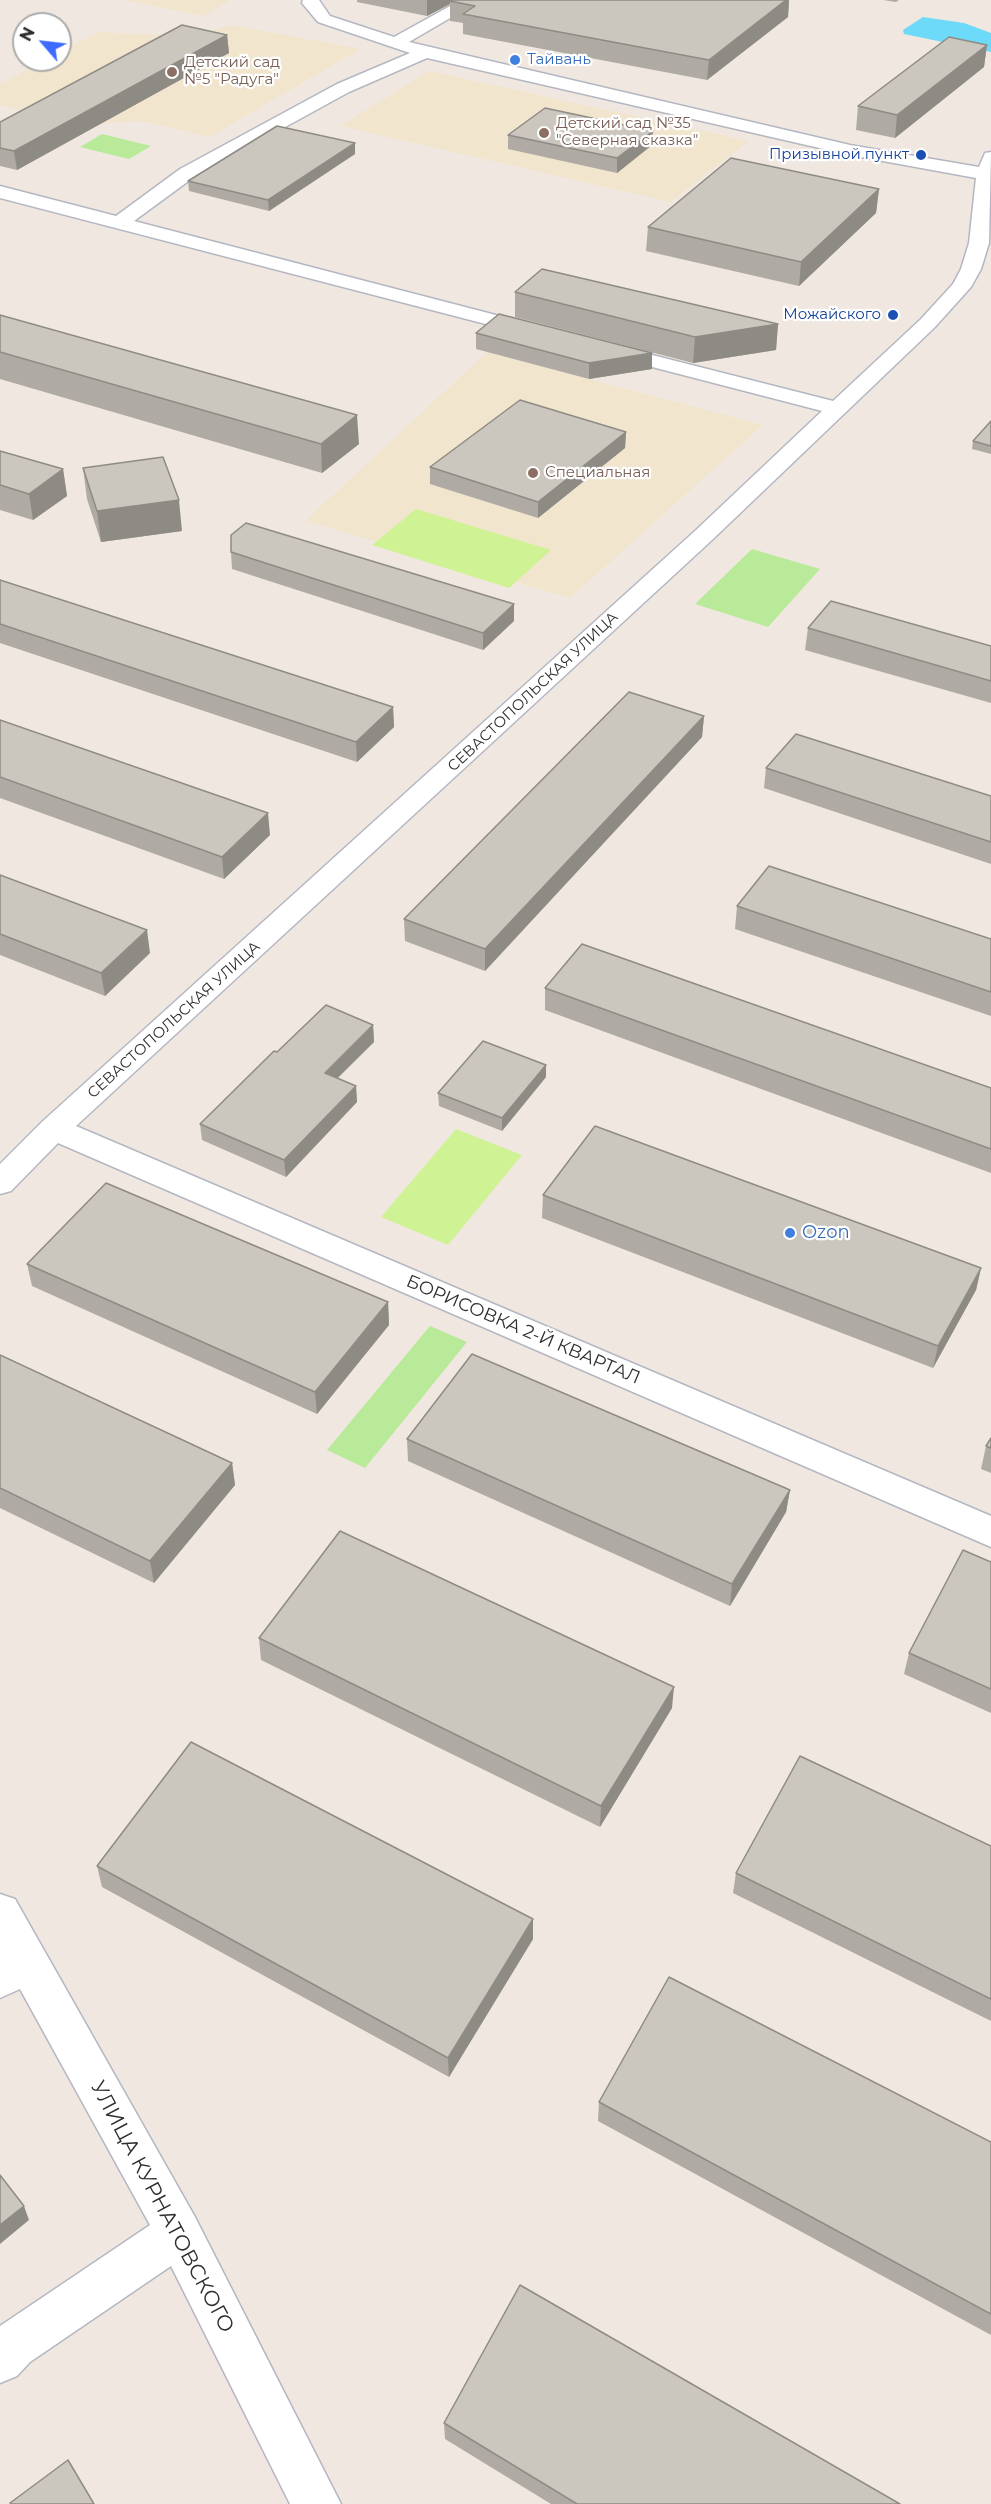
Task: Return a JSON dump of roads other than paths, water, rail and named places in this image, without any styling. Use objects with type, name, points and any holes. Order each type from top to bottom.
[{"type":"street","points":[[311,0],[310,3],[324,19],[425,54],[850,150],[988,166]]},
{"type":"street","points":[[394,44],[473,0]]},
{"type":"street","points":[[118,224],[187,173],[273,125],[343,88],[425,54]]},
{"type":"street","name":"СЕВАСТОПОЛЬСКАЯ УЛИЦА","points":[[0,1183],[54,1129],[704,535],[928,323],[961,287],[971,269],[979,243],[988,166]]},
{"type":"street","points":[[0,192],[558,337]]},
{"type":"street","points":[[593,346],[836,408]]},
{"type":"street","name":"БОРИСОВКА 2-Й КВАРТАЛ","points":[[54,1129],[991,1532]]},
{"type":"street","name":"УЛИЦА КУРНАТОВСКОГО","points":[[0,1913],[14,1970],[179,2232],[316,2504]]},
{"type":"street","points":[[0,2359],[13,2345],[179,2232]]},
{"type":"water","points":[[923,17],[964,23],[991,33],[991,52],[904,34],[903,30]]},
{"type":"place","name":"Тайвань","points":[[515,60]]},
{"type":"place","name":"Детский сад №5 \"Радуга\"","points":[[172,72]]},
{"type":"place","name":"Детский сад №35 \"Северная сказка\"","points":[[544,133]]},
{"type":"place","name":"Призывной пункт","points":[[921,155]]},
{"type":"place","name":"Можайского","points":[[893,315]]},
{"type":"place","name":"Специальная","points":[[533,473]]},
{"type":"place","name":"Ozon","points":[[790,1233]]}]
